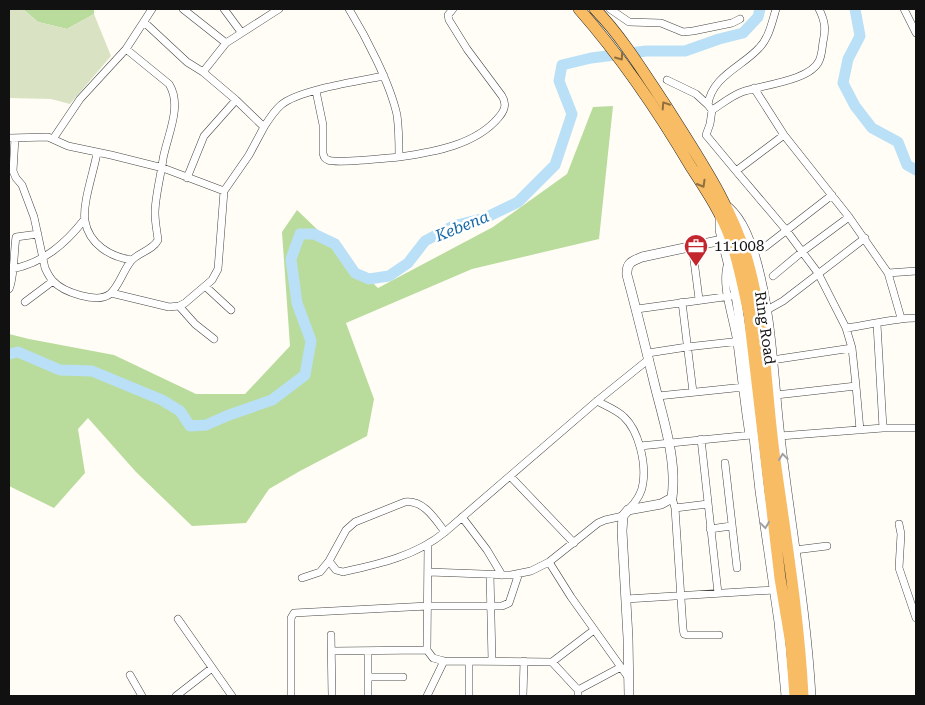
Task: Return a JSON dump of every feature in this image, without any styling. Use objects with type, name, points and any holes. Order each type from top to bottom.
[{"type":"highway","name":"Ring Road","points":[[579,9],[620,58],[687,149],[725,205],[744,250],[759,312],[773,447],[800,650],[803,696]]},
{"type":"highway","name":"Ring Road","points":[[596,10],[628,50],[687,149],[732,242],[749,314],[779,568],[791,644],[795,696]]},
{"type":"street","points":[[53,139],[80,99],[126,48],[152,9]]},
{"type":"street","points":[[183,9],[226,43]]},
{"type":"street","points":[[224,9],[241,32]]},
{"type":"street","points":[[203,72],[226,43],[279,9]]},
{"type":"street","points":[[349,9],[384,76],[399,129],[399,157]]},
{"type":"street","points":[[316,91],[323,125],[323,154],[328,160],[399,157],[444,149],[481,134],[490,127],[505,107],[505,101],[466,49],[449,20],[448,15],[453,9]]},
{"type":"street","points":[[610,9],[629,22],[661,22],[682,32],[732,23],[740,19]]},
{"type":"street","points":[[776,9],[766,38],[760,48],[738,64],[711,92],[710,124],[706,135],[786,230],[818,273],[846,328],[852,348],[860,430]]},
{"type":"street","points":[[710,107],[754,88],[773,85],[794,78],[808,71],[819,62],[825,24],[818,9]]},
{"type":"street","points":[[914,9],[905,10],[916,33]]},
{"type":"street","points":[[144,22],[187,62],[203,72],[236,100],[264,127]]},
{"type":"street","points":[[126,48],[168,84],[173,91],[173,119],[163,160],[163,168],[155,213],[158,240],[151,248],[132,260],[111,293],[100,299],[74,293],[53,281],[45,268],[38,234],[22,185],[13,172],[12,138],[42,136],[68,146],[163,168],[224,191]]},
{"type":"street","points":[[111,293],[170,307],[179,306],[205,286],[216,275],[218,269],[224,191],[249,155],[264,127],[282,104],[306,93],[384,76]]},
{"type":"street","points":[[667,80],[696,94],[710,107]]},
{"type":"street","points":[[754,88],[784,135],[850,217],[888,273],[901,318]]},
{"type":"street","points":[[187,178],[204,136],[236,100]]},
{"type":"street","points":[[736,171],[784,135]]},
{"type":"street","points":[[97,153],[85,202],[84,220],[96,244],[103,250],[132,260]]},
{"type":"street","points":[[765,247],[832,195]]},
{"type":"street","points":[[725,205],[737,216],[748,236],[755,257],[767,310],[780,436],[806,630],[811,696]]},
{"type":"street","points":[[720,217],[720,230],[728,262],[740,341],[751,435],[780,630],[786,696]]},
{"type":"street","points":[[773,276],[803,251],[850,217]]},
{"type":"street","points":[[12,270],[44,258],[72,236],[84,220]]},
{"type":"street","points":[[9,289],[12,282],[16,237],[38,234]]},
{"type":"street","points":[[767,310],[783,301],[865,238]]},
{"type":"street","points":[[719,634],[684,634],[673,503],[672,461],[637,309],[627,275],[627,266],[630,262],[642,257],[722,240]]},
{"type":"street","points":[[692,245],[699,300]]},
{"type":"street","points":[[888,273],[916,271]]},
{"type":"street","points":[[25,302],[53,281]]},
{"type":"street","points":[[205,286],[231,310]]},
{"type":"street","points":[[637,309],[732,296]]},
{"type":"street","points":[[682,302],[693,392]]},
{"type":"street","points":[[179,306],[214,339]]},
{"type":"street","points":[[846,328],[877,324],[901,318],[916,318]]},
{"type":"street","points":[[877,324],[883,428]]},
{"type":"street","points":[[329,561],[336,570],[343,572],[399,558],[428,544],[446,532],[648,356],[687,347],[740,341]]},
{"type":"street","points":[[772,360],[852,348]]},
{"type":"street","points":[[776,395],[856,386]]},
{"type":"street","points":[[658,396],[745,387]]},
{"type":"street","points":[[597,400],[623,416],[637,435],[640,446],[643,484],[635,502],[625,513],[622,531],[630,696]]},
{"type":"street","points":[[780,436],[883,428],[916,428]]},
{"type":"street","points":[[640,446],[751,435]]},
{"type":"street","points":[[701,439],[718,594]]},
{"type":"street","points":[[725,463],[736,568]]},
{"type":"street","points":[[510,476],[574,544]]},
{"type":"street","points":[[302,578],[320,572],[329,561],[346,530],[355,522],[405,502],[418,503],[432,515],[446,532]]},
{"type":"street","points":[[429,572],[502,575],[531,571],[549,562],[605,520],[661,504],[708,504]]},
{"type":"street","points":[[462,517],[487,550],[502,575]]},
{"type":"street","points":[[899,524],[901,534],[899,568],[916,618]]},
{"type":"street","points":[[710,529],[731,526]]},
{"type":"street","points":[[428,544],[427,650],[433,658],[444,661],[552,662],[594,630]]},
{"type":"street","points":[[795,550],[827,546]]},
{"type":"street","points":[[549,562],[594,630],[629,678]]},
{"type":"street","points":[[291,696],[291,618],[294,613],[428,606],[502,606],[509,603],[519,573]]},
{"type":"street","points":[[490,574],[492,661]]},
{"type":"street","points":[[626,599],[774,590]]},
{"type":"street","points":[[178,619],[232,696]]},
{"type":"street","points":[[331,635],[332,696]]},
{"type":"street","points":[[332,651],[427,650]]},
{"type":"street","points":[[368,651],[368,696]]},
{"type":"street","points":[[427,696],[432,692],[444,661]]},
{"type":"street","points":[[469,661],[469,696]]},
{"type":"street","points":[[524,661],[524,696]]},
{"type":"street","points":[[552,662],[578,693],[622,667]]},
{"type":"street","points":[[176,696],[212,668]]},
{"type":"street","points":[[130,675],[142,696]]},
{"type":"street","points":[[368,677],[403,678]]},
{"type":"green space","points":[[9,9],[23,9],[38,22],[67,29],[94,14],[111,56],[70,104],[51,99],[9,98]]},
{"type":"green space","points":[[23,9],[94,9],[94,14],[67,29],[38,22]]},
{"type":"green space","points":[[613,106],[599,239],[472,269],[346,323],[374,399],[367,436],[269,489],[246,523],[192,526],[136,472],[88,418],[78,429],[85,473],[54,508],[9,486],[9,334],[114,355],[196,394],[245,394],[290,346],[282,232],[297,210],[378,288],[493,227],[567,174],[593,107]]},
{"type":"waterway","name":"Kebena","points":[[9,354],[18,352],[60,370],[92,371],[162,400],[180,411],[190,426],[206,425],[272,400],[305,375],[311,341],[297,303],[291,259],[300,234],[314,234],[335,244],[355,273],[369,279],[389,276],[408,263],[425,241],[453,226],[485,218],[518,202],[555,165],[572,114],[559,81],[562,65],[591,58],[646,51],[685,51],[743,33],[758,17],[760,9]]},
{"type":"waterway","name":"Kebena","points":[[855,9],[860,36],[848,59],[843,83],[855,106],[872,128],[898,142],[907,165],[916,170]]},
{"type":"place","name":"111008","points":[[696,267]]}]
